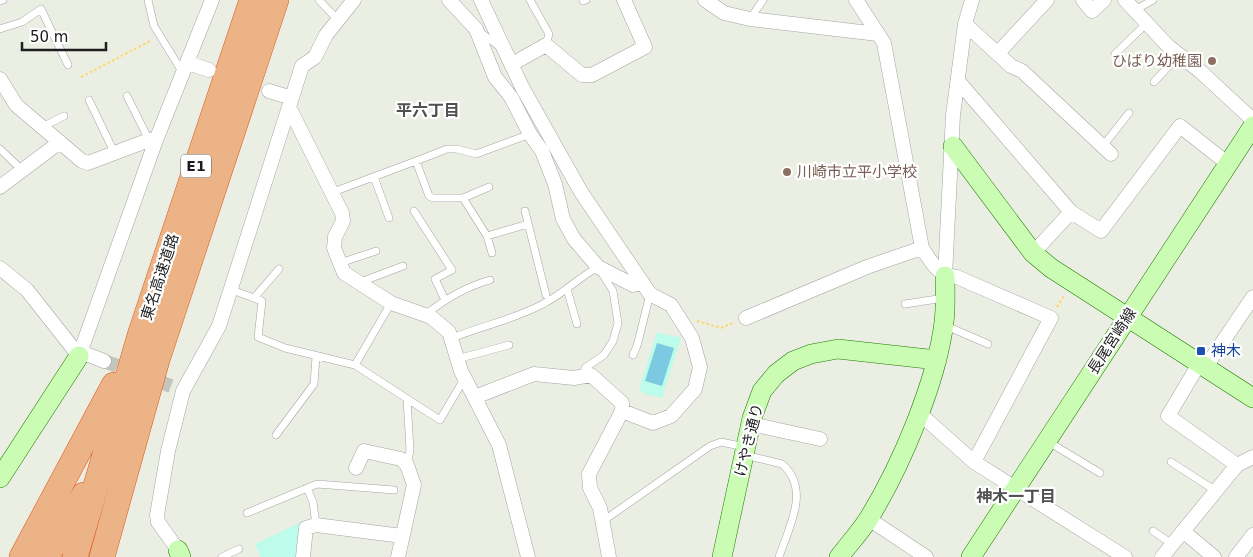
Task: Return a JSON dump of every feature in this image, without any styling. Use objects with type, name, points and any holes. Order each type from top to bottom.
[{"type":"highway","name":"東名高速道路","points":[[75,550],[141,332],[252,0]]},
{"type":"highway","name":"東名高速道路","points":[[119,496],[157,360],[276,0]]},
{"type":"highway","points":[[22,557],[141,332]]},
{"type":"highway","points":[[10,557],[75,458]]},
{"type":"highway","points":[[46,557],[101,468]]},
{"type":"highway","points":[[102,557],[119,496]]},
{"type":"highway","name":"E1","points":[[113,557],[119,496]]},
{"type":"highway","points":[[61,557],[89,508]]},
{"type":"street","points":[[0,478],[80,354],[152,140],[186,69],[212,0]]},
{"type":"street","points":[[179,554],[158,522],[157,515],[177,389],[219,326],[302,66],[315,57],[326,35],[354,0]]},
{"type":"street","points":[[449,0],[476,29],[495,78],[510,97],[547,161],[563,219],[574,239],[598,267],[633,285],[646,289],[671,305],[680,315],[692,338],[700,368],[695,389],[671,416],[653,423],[622,411]]},
{"type":"street","points":[[481,0],[530,102],[576,183],[646,289]]},
{"type":"street","points":[[509,58],[546,45],[582,75],[592,75],[645,47],[624,0]]},
{"type":"street","points":[[704,0],[724,13],[750,19],[878,34]]},
{"type":"street","points":[[856,0],[884,43],[922,248],[934,267],[945,276],[957,277],[1051,318],[974,462]]},
{"type":"street","points":[[839,557],[869,519],[893,473],[919,413],[937,360],[944,325],[945,276],[958,81],[965,24],[972,0]]},
{"type":"street","points":[[998,52],[1047,0]]},
{"type":"street","points":[[1083,0],[1092,11],[1104,0]]},
{"type":"street","points":[[1130,5],[1179,55],[1253,120]]},
{"type":"street","points":[[965,24],[998,52],[1011,66],[1022,71],[1107,150]]},
{"type":"street","points":[[186,69],[209,70]]},
{"type":"street","points":[[0,79],[16,105],[82,161],[88,163],[152,140]]},
{"type":"street","points":[[958,81],[1071,212],[1101,231],[1180,126],[1227,163]]},
{"type":"street","points":[[269,91],[290,102],[342,212],[343,221],[335,238],[334,248],[344,273],[391,303],[425,315],[443,325],[452,338],[464,379],[499,445],[528,557]]},
{"type":"street","name":"長尾宮崎線","points":[[971,557],[1253,126]]},
{"type":"street","points":[[0,187],[60,142]]},
{"type":"street","points":[[953,146],[1033,253],[1202,366],[1252,394]]},
{"type":"street","points":[[1033,253],[1071,212]]},
{"type":"street","points":[[746,318],[867,267],[922,248]]},
{"type":"street","points":[[0,268],[27,290],[80,354],[104,361]]},
{"type":"street","points":[[1238,465],[1168,416],[1253,297]]},
{"type":"street","name":"けやき通り","points":[[722,557],[742,451],[762,391],[776,374],[793,361],[811,354],[838,349],[937,360]]},
{"type":"street","points":[[475,397],[534,374],[574,378],[591,375],[622,403],[622,411],[590,474],[590,488],[600,508],[610,557]]},
{"type":"street","points":[[919,413],[974,462],[1125,557]]},
{"type":"street","points":[[750,424],[820,439]]},
{"type":"street","points":[[356,468],[364,451],[401,459],[407,465],[414,485],[398,557]]},
{"type":"street","points":[[1162,557],[1238,465],[1253,457]]},
{"type":"street","points":[[869,519],[926,557]]},
{"type":"street","points":[[303,557],[306,528],[316,524],[402,536]]},
{"type":"street","points":[[1183,531],[1214,557]]},
{"type":"street","points":[[1236,557],[1253,535]]},
{"type":"lane","points":[[148,0],[154,26],[186,69]]},
{"type":"lane","points":[[319,0],[337,19]]},
{"type":"lane","points":[[530,0],[549,34],[546,45]]},
{"type":"lane","points":[[750,19],[763,0]]},
{"type":"lane","points":[[1130,5],[1153,0]]},
{"type":"lane","points":[[0,29],[22,22],[41,10],[68,65]]},
{"type":"lane","points":[[1115,54],[1147,22]]},
{"type":"lane","points":[[476,29],[509,58]]},
{"type":"lane","points":[[1154,82],[1179,55]]},
{"type":"lane","points":[[127,96],[152,140]]},
{"type":"lane","points":[[89,100],[115,154]]},
{"type":"lane","points":[[1107,150],[1129,113]]},
{"type":"lane","points":[[42,127],[64,116]]},
{"type":"lane","points":[[333,192],[447,149],[457,149],[476,154],[530,134]]},
{"type":"lane","points":[[0,149],[23,171]]},
{"type":"lane","points":[[416,161],[429,196],[449,199],[463,198],[489,187]]},
{"type":"lane","points":[[374,177],[389,218]]},
{"type":"lane","points":[[463,198],[487,236],[492,253]]},
{"type":"lane","points":[[414,211],[452,270],[435,279],[445,300]]},
{"type":"lane","points":[[525,211],[546,296]]},
{"type":"lane","points":[[487,236],[528,224]]},
{"type":"lane","points":[[340,263],[376,251]]},
{"type":"lane","points":[[357,283],[403,266]]},
{"type":"lane","points":[[452,338],[541,305],[598,267],[613,291],[618,323],[613,341],[604,355],[585,368],[584,376]]},
{"type":"lane","points":[[254,298],[279,269]]},
{"type":"lane","points":[[425,315],[445,300],[473,285],[490,280]]},
{"type":"lane","points":[[567,289],[577,324]]},
{"type":"lane","points":[[632,354],[637,346],[646,289]]},
{"type":"lane","points":[[232,290],[262,301],[258,336],[285,348],[355,365],[440,420],[464,379]]},
{"type":"lane","points":[[905,304],[944,298]]},
{"type":"lane","points":[[355,365],[391,303]]},
{"type":"lane","points":[[944,325],[988,344]]},
{"type":"lane","points":[[458,359],[509,346]]},
{"type":"lane","points":[[276,435],[314,384],[316,357]]},
{"type":"lane","points":[[407,399],[410,450],[407,465]]},
{"type":"lane","points":[[1046,440],[1100,474]]},
{"type":"lane","points":[[603,522],[710,446],[721,442],[782,464],[796,484],[798,494],[779,557]]},
{"type":"lane","points":[[1171,462],[1216,491]]},
{"type":"lane","points":[[247,513],[317,484],[394,490]]},
{"type":"lane","points":[[307,488],[313,502],[316,524]]},
{"type":"lane","points":[[1153,531],[1172,544]]},
{"type":"lane","points":[[222,557],[239,549]]},
{"type":"path","points":[[81,77],[160,36]]},
{"type":"path","points":[[1051,318],[1073,281]]},
{"type":"path","points":[[680,315],[721,328],[746,318]]},
{"type":"shaded area","points":[[657,332],[681,338],[662,398],[645,394],[639,389]]},
{"type":"shaded area","points":[[657,343],[674,348],[662,386],[645,381]]},
{"type":"shaded area","points":[[301,522],[298,557],[261,557],[255,544]]},
{"type":"tunnel","points":[[104,361],[171,386]]},
{"type":"place","name":"ひばり幼稚園","points":[[1212,61]]},
{"type":"place","name":"川崎市立平小学校","points":[[787,172]]},
{"type":"place","name":"神木","points":[[1201,351]]},
{"type":"district","name":"平六丁目","points":[[428,110]]},
{"type":"district","name":"神木一丁目","points":[[1016,496]]}]
